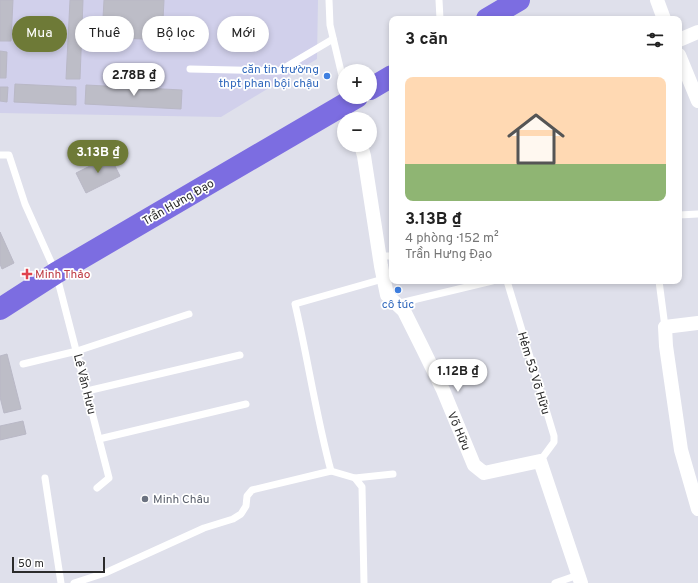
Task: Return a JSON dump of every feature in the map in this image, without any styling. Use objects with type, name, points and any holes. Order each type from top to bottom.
[{"type":"main road","points":[[493,16],[519,0]]},
{"type":"main road","points":[[377,85],[389,78]]},
{"type":"main road","name":"Trần Hưng Đạo","points":[[0,309],[56,273],[343,104]]},
{"type":"street","points":[[657,0],[663,16]]},
{"type":"street","points":[[682,39],[698,32]]},
{"type":"street","points":[[682,66],[698,101]]},
{"type":"street","name":"Võ Hữu","points":[[363,152],[386,256],[383,279],[387,295],[404,311],[442,390],[474,465],[484,473],[540,461]]},
{"type":"street","points":[[698,323],[665,327],[666,346],[682,450],[698,509]]},
{"type":"street","points":[[540,461],[580,579]]},
{"type":"lane","points":[[329,0],[330,25],[339,64]]},
{"type":"lane","points":[[439,0],[440,16]]},
{"type":"lane","points":[[190,69],[279,71],[333,39]]},
{"type":"lane","name":"Lê Văn Hưu","points":[[0,155],[9,155],[25,204],[56,273],[109,478],[97,488]]},
{"type":"lane","points":[[682,214],[698,214]]},
{"type":"lane","points":[[331,471],[322,439],[295,304],[383,279]]},
{"type":"lane","points":[[396,304],[479,284]]},
{"type":"lane","name":"Hẻm 53 Võ Hữu","points":[[508,284],[554,436],[554,442],[540,461]]},
{"type":"lane","points":[[659,284],[665,327]]},
{"type":"lane","points":[[23,364],[76,351],[189,314]]},
{"type":"lane","points":[[87,391],[240,355]]},
{"type":"lane","points":[[99,439],[246,404]]},
{"type":"lane","points":[[74,583],[105,573],[204,528],[241,514],[246,506],[247,496],[252,490],[331,471],[355,478],[393,474]]},
{"type":"lane","points":[[45,478],[61,583]]},
{"type":"lane","points":[[355,478],[362,487],[364,583]]},
{"type":"lane","points":[[554,583],[580,579]]},
{"type":"shaded area","points":[[0,0],[318,0],[317,59],[221,117],[0,113]]},
{"type":"building","points":[[0,0],[13,0],[11,41],[0,41]]},
{"type":"building","points":[[70,0],[83,0],[82,16],[75,16],[75,52],[81,52],[80,79],[66,79]]},
{"type":"building","points":[[104,0],[164,0],[163,16],[142,16],[142,39],[134,39],[134,16],[103,16]]},
{"type":"building","points":[[0,51],[7,52],[6,78],[0,78]]},
{"type":"building","points":[[15,84],[76,87],[76,105],[14,102]]},
{"type":"building","points":[[86,85],[182,90],[181,109],[85,104]]},
{"type":"building","points":[[0,87],[8,87],[7,102],[0,101]]},
{"type":"building","points":[[110,156],[120,176],[86,193],[76,173]]},
{"type":"building","points":[[0,232],[14,263],[2,269],[0,264]]},
{"type":"building","points":[[7,354],[21,409],[4,413],[0,397],[0,356]]},
{"type":"building","points":[[23,421],[26,434],[0,440],[0,426]]},
{"type":"place","name":"căn tin trường thpt phan bội chậu","points":[[327,76]]},
{"type":"place","name":"Minh Thảo","points":[[27,274]]},
{"type":"place","name":"cô túc","points":[[398,290]]},
{"type":"place","name":"Minh Châu","points":[[145,499]]}]
